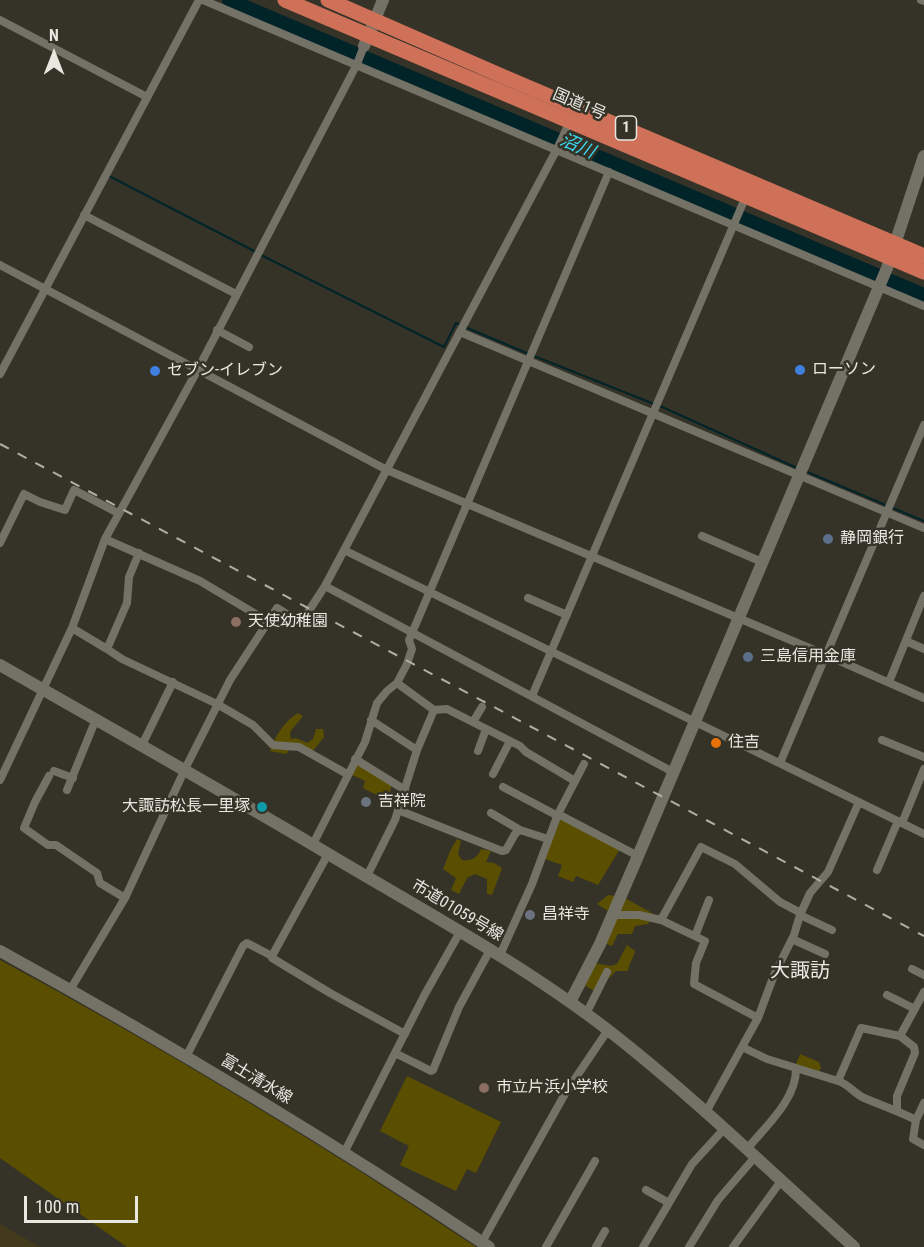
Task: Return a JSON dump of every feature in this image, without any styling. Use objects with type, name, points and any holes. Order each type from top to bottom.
[{"type":"highway","name":"国道1号","points":[[285,0],[366,41],[743,202],[888,263],[924,272]]},
{"type":"highway","name":"国道1号","points":[[328,0],[924,255]]},
{"type":"street","points":[[0,374],[201,0],[734,223],[924,306]]},
{"type":"street","points":[[0,780],[72,628],[105,539],[197,371],[356,64],[383,0]]},
{"type":"street","points":[[0,20],[147,97]]},
{"type":"street","points":[[70,990],[125,898],[185,769],[235,671],[277,608],[301,623],[325,586],[568,126]]},
{"type":"street","points":[[570,1002],[600,944],[638,856],[879,286],[924,156]]},
{"type":"street","points":[[313,844],[365,742],[377,703],[397,683],[409,658],[412,649],[409,640],[609,172]]},
{"type":"street","points":[[532,696],[743,202]]},
{"type":"street","points":[[84,216],[236,294]]},
{"type":"street","points":[[0,265],[387,470],[924,698]]},
{"type":"street","points":[[218,330],[249,347]]},
{"type":"street","points":[[460,332],[653,413],[802,470],[924,528]]},
{"type":"street","points":[[780,763],[924,425]]},
{"type":"street","points":[[915,447],[924,450]]},
{"type":"street","points":[[0,543],[24,494],[65,510],[74,490],[118,513]]},
{"type":"street","points":[[702,536],[762,562]]},
{"type":"street","points":[[105,539],[200,581],[269,622]]},
{"type":"street","points":[[344,550],[924,834]]},
{"type":"street","points":[[107,649],[128,603],[129,577],[139,553]]},
{"type":"street","points":[[325,586],[673,772]]},
{"type":"street","points":[[890,682],[924,596]]},
{"type":"street","points":[[528,598],[567,615]]},
{"type":"street","points":[[72,628],[123,659],[217,704],[253,725],[277,746],[298,747],[348,774]]},
{"type":"street","points":[[906,641],[924,649]]},
{"type":"street","name":"市道01059号線","points":[[0,665],[313,844],[495,952],[570,1002],[608,1030],[706,1112],[854,1247]]},
{"type":"street","points":[[142,745],[173,682]]},
{"type":"street","points":[[397,683],[434,710],[447,709],[473,722],[510,741],[575,781]]},
{"type":"street","points":[[473,722],[482,707]]},
{"type":"street","points":[[367,876],[398,810],[417,750],[434,710]]},
{"type":"street","points":[[67,790],[96,719]]},
{"type":"street","points":[[370,720],[417,750]]},
{"type":"street","points":[[478,751],[486,729]]},
{"type":"street","points":[[882,740],[924,757]]},
{"type":"street","points":[[493,774],[510,741]]},
{"type":"street","points":[[355,759],[405,790]]},
{"type":"street","points":[[395,1053],[433,1070],[459,1007],[495,952],[532,884],[558,815],[584,764]]},
{"type":"street","points":[[877,870],[900,822],[920,789],[924,769]]},
{"type":"street","points":[[73,778],[52,773],[34,802],[24,828],[48,845],[56,845],[97,873],[100,883],[125,898]]},
{"type":"street","points":[[503,787],[638,856]]},
{"type":"street","points":[[706,1112],[758,1018],[774,975],[792,939],[800,914],[810,893],[828,872],[859,802]]},
{"type":"street","points":[[398,810],[502,851],[506,850],[515,834],[520,830]]},
{"type":"street","points":[[491,813],[520,830],[548,839]]},
{"type":"street","points":[[661,920],[701,847],[735,864],[780,902],[832,930]]},
{"type":"street","points":[[272,956],[328,854]]},
{"type":"street","points":[[695,936],[709,900]]},
{"type":"street","points":[[612,915],[639,915],[661,920],[705,941],[696,963],[694,984],[758,1018]]},
{"type":"street","points":[[344,1153],[425,994],[460,932]]},
{"type":"street","points":[[792,939],[825,954]]},
{"type":"street","points":[[186,1057],[243,946],[247,943],[330,993],[405,1034]]},
{"type":"street","name":"富士清水線","points":[[0,951],[186,1057],[344,1153],[486,1245]]},
{"type":"street","points":[[912,969],[924,975]]},
{"type":"street","points":[[586,1014],[607,972]]},
{"type":"street","points":[[900,1036],[924,992]]},
{"type":"street","points":[[887,995],[915,1009]]},
{"type":"street","points":[[838,1081],[861,1028],[900,1036],[914,1047],[924,1049]]},
{"type":"street","points":[[486,1245],[566,1092],[608,1030]]},
{"type":"street","points":[[742,1047],[767,1059],[845,1083],[860,1096],[916,1120]]},
{"type":"street","points":[[897,1110],[897,1096],[915,1053],[914,1047]]},
{"type":"street","points":[[689,1247],[718,1200],[786,1102],[796,1076],[796,1068]]},
{"type":"street","points":[[924,1103],[916,1120],[914,1139],[924,1145]]},
{"type":"street","points":[[643,1247],[692,1164],[724,1129]]},
{"type":"street","points":[[546,1247],[595,1161]]},
{"type":"street","points":[[733,1247],[781,1181]]},
{"type":"street","points":[[646,1190],[669,1203]]},
{"type":"street","points":[[596,1247],[605,1231]]},
{"type":"shaded area","points":[[298,713],[303,716],[290,732],[291,739],[296,738],[307,743],[313,739],[316,729],[323,729],[324,737],[313,751],[291,748],[286,754],[270,751],[281,730]]},
{"type":"shaded area","points":[[355,762],[392,784],[388,801],[363,788],[365,781],[350,774]]},
{"type":"shaded area","points":[[559,820],[620,849],[598,885],[576,876],[573,882],[558,876],[562,865],[545,859]]},
{"type":"shaded area","points":[[457,839],[461,841],[458,854],[462,860],[474,858],[481,849],[491,851],[486,862],[494,863],[502,868],[492,895],[487,894],[487,879],[475,874],[467,878],[459,894],[451,890],[456,878],[443,869]]},
{"type":"shaded area","points":[[608,895],[623,897],[652,913],[652,919],[648,924],[635,926],[632,934],[618,934],[612,946],[603,943],[613,914],[597,904]]},
{"type":"shaded area","points":[[627,945],[635,951],[628,971],[616,971],[604,983],[600,994],[582,984],[594,963],[611,966],[617,964]]},
{"type":"shaded area","points":[[0,960],[121,1027],[241,1098],[360,1171],[476,1247],[127,1247],[0,1158]]},
{"type":"shaded area","points":[[800,1054],[819,1062],[821,1068],[818,1073],[796,1064]]},
{"type":"shaded area","points":[[407,1076],[501,1122],[476,1173],[467,1169],[456,1191],[400,1165],[409,1146],[380,1131]]},
{"type":"sand","points":[[0,1224],[40,1247],[0,1247]]},
{"type":"waterway","name":"沼川","points":[[229,0],[924,295]]},
{"type":"waterway","points":[[109,176],[256,252]]},
{"type":"waterway","points":[[261,255],[444,347],[456,323],[460,325]]},
{"type":"waterway","points":[[465,327],[529,354]]},
{"type":"waterway","points":[[534,356],[654,404]]},
{"type":"waterway","points":[[660,406],[797,468]]},
{"type":"waterway","points":[[805,471],[924,521]]},
{"type":"railway","points":[[0,444],[924,936]]},
{"type":"place","name":"ローソン","points":[[800,370]]},
{"type":"place","name":"セブン-イレブン","points":[[155,371]]},
{"type":"place","name":"静岡銀行","points":[[828,539]]},
{"type":"place","name":"天使幼稚園","points":[[236,622]]},
{"type":"place","name":"三島信用金庫","points":[[748,657]]},
{"type":"place","name":"住吉","points":[[716,743]]},
{"type":"place","name":"吉祥院","points":[[366,802]]},
{"type":"place","name":"大諏訪松長一里塚","points":[[262,807]]},
{"type":"place","name":"昌祥寺","points":[[530,915]]},
{"type":"place","name":"市立片浜小学校","points":[[484,1088]]},
{"type":"district","name":"大諏訪","points":[[800,972]]}]
